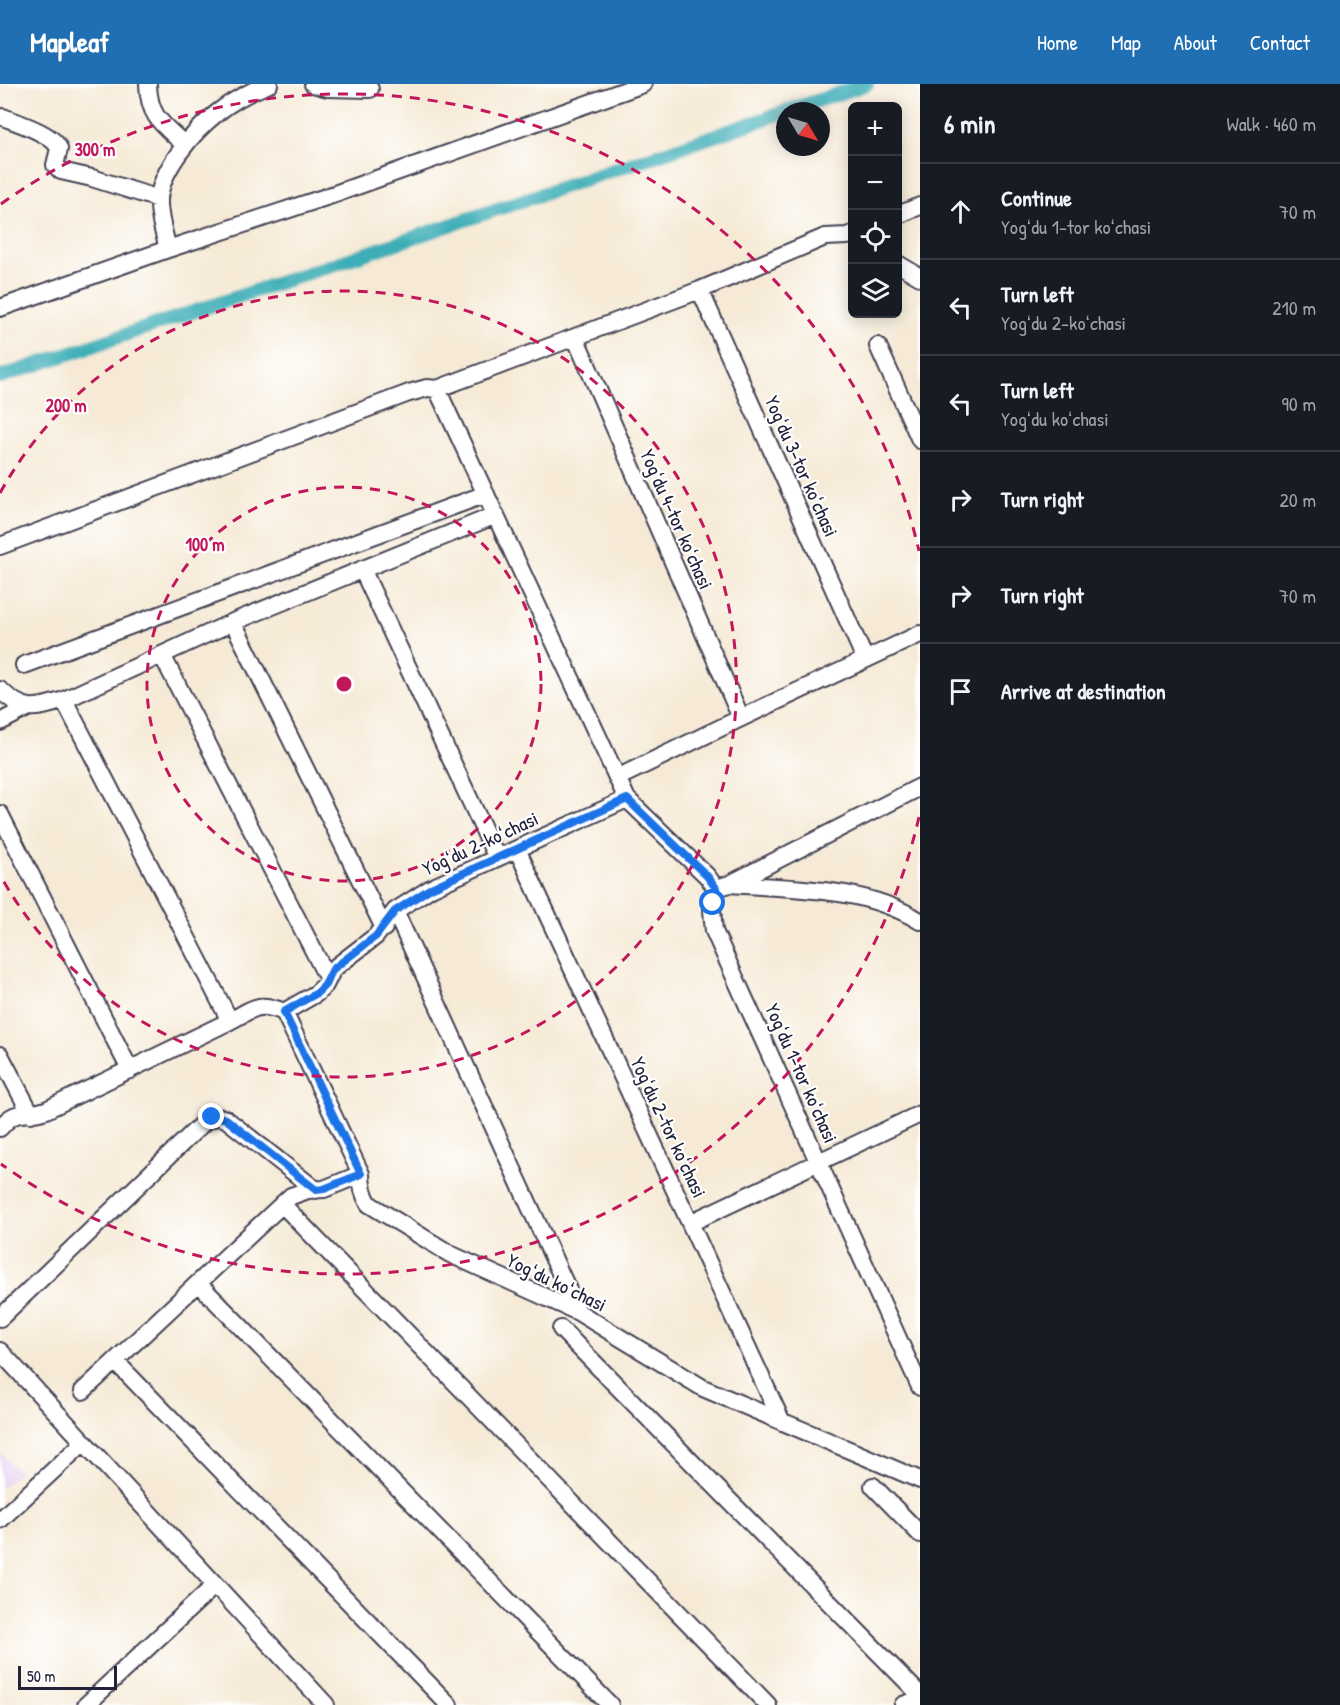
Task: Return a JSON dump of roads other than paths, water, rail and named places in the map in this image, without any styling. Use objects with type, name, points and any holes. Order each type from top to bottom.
[{"type":"street","points":[[148,84],[149,102],[155,116],[185,145]]},
{"type":"street","points":[[168,249],[159,199],[166,174],[176,156],[216,113],[236,100],[269,84]]},
{"type":"street","points":[[313,84],[328,88],[370,89]]},
{"type":"street","points":[[0,308],[329,196],[643,84]]},
{"type":"street","points":[[3,117],[34,129],[56,142],[59,149],[55,166],[61,171],[159,199]]},
{"type":"street","points":[[902,213],[920,206]]},
{"type":"street","points":[[0,546],[418,390],[437,389],[700,290],[825,237],[848,236]]},
{"type":"street","points":[[902,267],[920,277]]},
{"type":"street","name":"Yogʻdu 3-tor koʻchasi","points":[[700,290],[866,659]]},
{"type":"street","name":"Yogʻdu 4-tor koʻchasi","points":[[575,337],[741,718]]},
{"type":"street","points":[[878,346],[920,440]]},
{"type":"street","points":[[437,389],[627,799],[707,876],[723,886],[840,892],[893,907],[920,921]]},
{"type":"street","points":[[24,665],[486,494]]},
{"type":"street","points":[[0,690],[13,701],[29,707],[42,707],[64,700],[233,622],[496,514]]},
{"type":"street","points":[[362,569],[497,858]]},
{"type":"street","points":[[233,622],[384,928]]},
{"type":"street","points":[[617,778],[920,634]]},
{"type":"street","points":[[162,655],[328,979]]},
{"type":"street","points":[[64,700],[230,1021]]},
{"type":"street","points":[[0,722],[29,707]]},
{"type":"street","points":[[723,886],[920,787]]},
{"type":"street","name":"Yogʻdu 2-koʻchasi","points":[[284,1012],[317,993],[325,985],[333,969],[376,936],[395,911],[431,888],[627,799]]},
{"type":"street","points":[[0,814],[130,1070]]},
{"type":"street","name":"Yogʻdu 2-tor koʻchasi","points":[[517,849],[782,1422]]},
{"type":"street","name":"Yogʻdu 1-tor koʻchasi","points":[[723,886],[712,910],[714,931],[920,1387]]},
{"type":"street","points":[[395,911],[578,1312]]},
{"type":"street","points":[[0,1128],[14,1114],[31,1114],[46,1110],[260,1006],[284,1012]]},
{"type":"street","name":"Yogʻdu koʻchasi","points":[[284,1012],[361,1174],[363,1194],[369,1204],[450,1254],[578,1312],[703,1388],[920,1480]]},
{"type":"street","points":[[0,1055],[31,1114]]},
{"type":"street","points":[[690,1222],[920,1114]]},
{"type":"street","points":[[0,1318],[204,1122],[212,1117],[226,1119],[316,1190]]},
{"type":"street","points":[[83,1391],[291,1196],[300,1192],[324,1189],[361,1174]]},
{"type":"street","points":[[282,1204],[768,1705]]},
{"type":"street","points":[[198,1283],[610,1705]]},
{"type":"street","points":[[561,1329],[920,1697],[903,1705]]},
{"type":"street","points":[[0,1351],[326,1705]]},
{"type":"street","points":[[115,1361],[449,1705]]},
{"type":"street","points":[[0,1520],[84,1442]]},
{"type":"street","points":[[873,1486],[920,1534]]},
{"type":"street","points":[[86,1705],[215,1585]]},
{"type":"waterway","points":[[814,102],[867,84]]},
{"type":"waterway","points":[[0,377],[776,115]]}]
